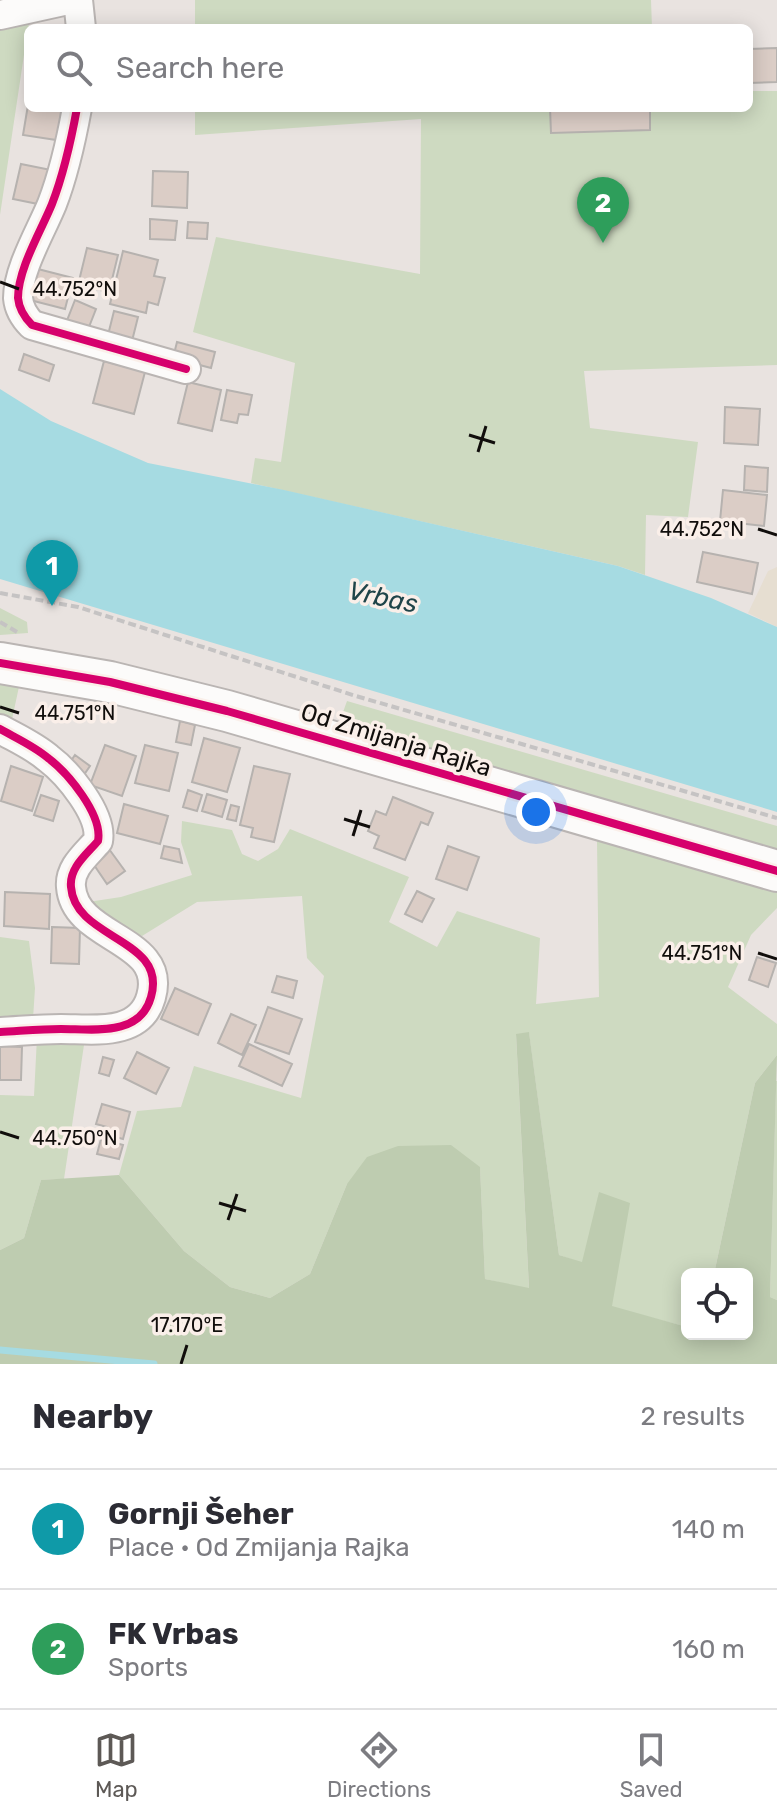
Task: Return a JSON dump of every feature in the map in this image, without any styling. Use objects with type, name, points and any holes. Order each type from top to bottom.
[{"type":"street","points":[[0,15],[68,0]]},
{"type":"street","points":[[78,0],[81,24]]},
{"type":"street","points":[[76,112],[53,201],[20,287],[20,308],[32,325],[186,369]]},
{"type":"street","name":"Od Zmijanja Rajka","points":[[0,663],[110,682],[227,711],[777,871]]},
{"type":"street","points":[[0,729],[50,759],[91,809],[98,823],[98,841],[76,867],[71,890],[80,911],[150,965],[154,983],[149,1003],[140,1016],[120,1028],[0,1032]]},
{"type":"path","points":[[0,593],[78,607],[356,696],[777,818]]},
{"type":"shaded area","points":[[777,567],[777,627],[748,613],[768,571]]},
{"type":"green space","points":[[195,0],[651,0],[652,24],[195,24]]},
{"type":"green space","points":[[31,17],[29,24],[24,24],[24,55],[0,215],[0,24]]},
{"type":"green space","points":[[753,91],[777,91],[777,365],[584,371],[590,428],[698,442],[688,517],[646,515],[645,575],[618,566],[251,483],[255,458],[281,462],[295,363],[193,332],[216,237],[420,274],[421,119],[195,135],[195,112],[753,112]]},
{"type":"green space","points":[[0,608],[27,622],[28,633],[0,635]]},
{"type":"green space","points":[[0,682],[20,682],[11,724],[0,718]]},
{"type":"green space","points":[[347,701],[777,826],[777,853],[337,729]]},
{"type":"green space","points":[[182,821],[232,830],[242,854],[258,861],[278,849],[290,829],[409,877],[389,922],[437,947],[457,911],[540,938],[536,1004],[599,997],[597,841],[777,891],[777,908],[751,935],[728,987],[777,1024],[777,1055],[755,1083],[715,1268],[681,1268],[681,1325],[611,1307],[582,1263],[559,1255],[529,1033],[516,1035],[529,1289],[485,1279],[480,1168],[347,1184],[310,1274],[270,1298],[230,1287],[184,1251],[119,1175],[137,1111],[181,1107],[194,1066],[301,1098],[324,976],[307,958],[302,896],[197,902],[142,936],[101,916],[88,902],[121,897],[192,875],[181,842]]},
{"type":"green space","points":[[0,937],[29,941],[35,988],[33,1019],[0,1021]]},
{"type":"green space","points":[[529,1032],[559,1255],[582,1262],[599,1192],[630,1203],[612,1306],[681,1325],[681,1340],[753,1340],[753,1268],[715,1268],[755,1083],[777,1055],[770,1297],[777,1300],[777,1364],[0,1364],[0,1250],[24,1238],[41,1180],[119,1175],[184,1251],[230,1287],[270,1298],[310,1274],[347,1184],[367,1157],[398,1146],[451,1145],[480,1167],[485,1279],[529,1288],[516,1034]]},
{"type":"green space","points":[[37,1037],[84,1045],[64,1179],[41,1180],[24,1238],[0,1250],[0,1095],[34,1096]]},
{"type":"green space","points":[[777,1081],[777,1300],[770,1297]]},
{"type":"water","name":"Vrbas","points":[[0,389],[51,421],[148,463],[284,490],[618,566],[711,598],[777,627],[777,812],[0,579]]},
{"type":"building","points":[[777,48],[777,82],[753,83],[753,49]]},
{"type":"building","points":[[27,112],[67,112],[63,141],[23,135]]},
{"type":"building","points":[[550,112],[650,112],[650,130],[551,133]]},
{"type":"building","points":[[21,164],[51,170],[43,205],[13,199]]},
{"type":"building","points":[[153,171],[188,172],[187,208],[152,206]]},
{"type":"building","points":[[150,219],[177,221],[175,240],[150,239]]},
{"type":"building","points":[[188,222],[208,223],[207,239],[187,238]]},
{"type":"building","points":[[87,248],[118,255],[109,292],[78,285]]},
{"type":"building","points":[[123,251],[158,260],[154,276],[165,278],[158,305],[148,302],[146,313],[110,304]]},
{"type":"building","points":[[34,268],[73,278],[65,309],[26,299]]},
{"type":"building","points":[[75,300],[96,309],[87,332],[66,323]]},
{"type":"building","points":[[114,311],[138,317],[132,341],[108,335]]},
{"type":"building","points":[[177,342],[215,352],[211,368],[173,358]]},
{"type":"building","points":[[24,354],[54,365],[49,381],[19,370]]},
{"type":"building","points":[[104,361],[145,372],[134,414],[93,403]]},
{"type":"building","points":[[188,382],[221,390],[212,431],[178,423]]},
{"type":"building","points":[[227,390],[252,395],[248,415],[239,414],[237,423],[221,420]]},
{"type":"building","points":[[725,407],[760,409],[758,445],[724,443]]},
{"type":"building","points":[[745,466],[768,468],[767,492],[744,490]]},
{"type":"building","points":[[723,490],[767,495],[764,526],[720,521]]},
{"type":"building","points":[[703,552],[758,563],[752,594],[697,582]]},
{"type":"building","points":[[180,721],[195,725],[191,745],[176,742]]},
{"type":"building","points":[[204,738],[240,748],[227,792],[192,782]]},
{"type":"building","points":[[105,745],[136,756],[122,796],[90,785]]},
{"type":"building","points":[[145,745],[178,753],[169,791],[135,783]]},
{"type":"building","points":[[75,755],[90,766],[81,779],[66,768]]},
{"type":"building","points":[[11,766],[43,777],[32,811],[1,801]]},
{"type":"building","points":[[254,766],[290,774],[274,842],[251,837],[253,828],[240,825]]},
{"type":"building","points":[[188,790],[202,795],[197,811],[183,807]]},
{"type":"building","points":[[207,794],[227,800],[222,817],[202,811]]},
{"type":"building","points":[[41,795],[59,801],[53,821],[34,815]]},
{"type":"building","points":[[393,797],[433,813],[428,825],[421,822],[405,860],[374,848],[379,836],[368,831],[376,811],[386,815]]},
{"type":"building","points":[[124,804],[168,816],[160,844],[117,833]]},
{"type":"building","points":[[231,805],[239,807],[236,821],[227,819]]},
{"type":"building","points":[[164,846],[179,849],[182,863],[161,858]]},
{"type":"building","points":[[448,846],[479,857],[467,890],[436,879]]},
{"type":"building","points":[[109,849],[125,871],[107,884],[92,862]]},
{"type":"building","points":[[417,891],[434,899],[422,922],[405,914]]},
{"type":"building","points":[[5,892],[50,894],[49,929],[4,926]]},
{"type":"building","points":[[52,927],[80,928],[79,964],[51,963]]},
{"type":"building","points":[[757,957],[776,963],[768,987],[749,980]]},
{"type":"building","points":[[277,976],[297,981],[293,998],[272,992]]},
{"type":"building","points":[[175,988],[211,1004],[198,1035],[161,1019]]},
{"type":"building","points":[[268,1007],[302,1019],[289,1054],[255,1042]]},
{"type":"building","points":[[231,1014],[256,1025],[242,1055],[218,1043]]},
{"type":"building","points":[[249,1044],[292,1064],[282,1086],[239,1066]]},
{"type":"building","points":[[0,1046],[22,1047],[21,1080],[0,1080]]},
{"type":"building","points":[[137,1052],[169,1068],[156,1094],[124,1078]]},
{"type":"building","points":[[103,1057],[114,1060],[109,1076],[99,1073]]},
{"type":"building","points":[[102,1104],[130,1112],[123,1139],[105,1134],[107,1127],[96,1124]]},
{"type":"building","points":[[101,1139],[123,1145],[119,1159],[97,1154]]},
{"type":"waterway","points":[[0,1350],[154,1364]]},
{"type":"cycle path","points":[[76,112],[56,192],[22,275],[18,298],[21,309],[32,325],[186,369]]},
{"type":"cycle path","points":[[0,663],[110,682],[227,711],[777,871]]},
{"type":"cycle path","points":[[0,729],[48,758],[65,774],[90,807],[98,841],[79,862],[73,874],[71,887],[76,905],[103,930],[134,950],[146,962],[153,978],[151,997],[145,1010],[126,1025],[101,1029],[0,1032]]},
{"type":"place","name":"FK Vrbas","points":[[603,243]]},
{"type":"place","name":"Gornji Šeher","points":[[52,606]]}]
